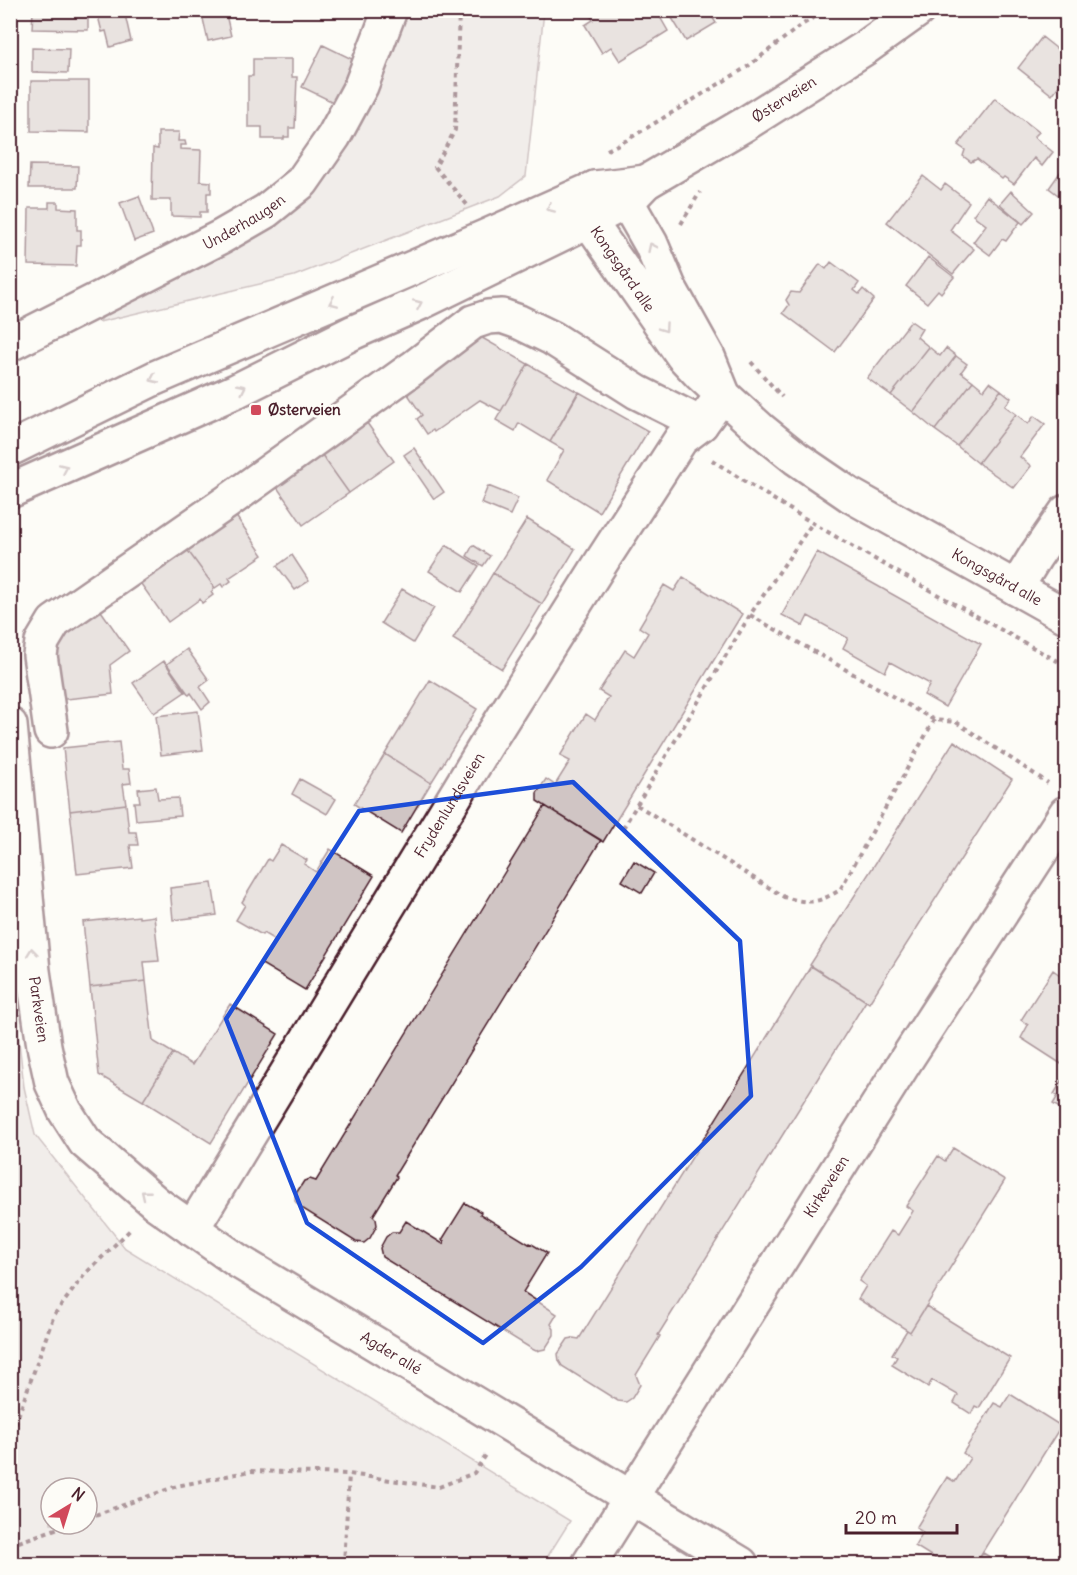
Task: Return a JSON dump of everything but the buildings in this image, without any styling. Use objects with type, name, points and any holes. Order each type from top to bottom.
[{"type":"street","name":"Underhaugen","points":[[10,344],[230,232],[266,212],[302,182],[334,136],[361,86],[390,10]]},
{"type":"street","name":"Østerveien","points":[[10,491],[236,391],[354,332],[420,303],[590,221],[865,48],[918,10]]},
{"type":"street","name":"Østerveien","points":[[10,449],[155,378],[595,188],[637,192]]},
{"type":"street","name":"Kongsgård alle","points":[[595,188],[590,221],[683,356],[760,429],[796,458],[850,495],[1066,616]]},
{"type":"street","name":"Kongsgård alle","points":[[637,192],[651,244],[669,287],[708,357],[723,394]]},
{"type":"street","points":[[51,731],[40,655],[42,642],[54,622],[237,495],[473,322],[488,317],[502,316],[552,338],[637,392],[691,432]]},
{"type":"street","name":"Frydenlundsveien","points":[[192,1229],[485,747],[602,561],[691,432],[723,394]]},
{"type":"street","points":[[1016,588],[1066,512]]},
{"type":"street","name":"Parkveien","points":[[10,725],[32,959],[41,1024],[52,1083],[64,1111]]},
{"type":"street","name":"Kirkeveien","points":[[589,1564],[906,1060],[1062,801]]},
{"type":"street","name":"Agder allé","points":[[64,1111],[85,1142],[116,1171],[157,1204],[238,1261],[741,1564]]},
{"type":"path","points":[[459,10],[455,130],[435,167],[471,210]]},
{"type":"path","points":[[677,231],[700,194],[700,182]]},
{"type":"path","points":[[749,360],[785,401]]},
{"type":"path","points":[[691,432],[751,486],[1066,666]]},
{"type":"path","points":[[623,828],[750,615],[813,522]]},
{"type":"path","points":[[750,615],[934,720],[956,722],[1062,801]]},
{"type":"path","points":[[637,805],[784,897],[807,903],[824,899],[840,890],[934,720]]},
{"type":"path","points":[[10,1451],[17,1419],[54,1315],[85,1274],[157,1204]]},
{"type":"path","points":[[10,1420],[17,1419]]},
{"type":"path","points":[[99,1514],[177,1486],[251,1471],[348,1474],[440,1487],[474,1473],[507,1424]]},
{"type":"path","points":[[344,1564],[348,1474]]},
{"type":"path","points":[[10,1545],[39,1535]]},
{"type":"highlighted area","points":[[573,782],[740,941],[751,1096],[581,1267],[483,1343],[307,1223],[226,1019],[359,811]]},
{"type":"shaded area","points":[[390,11],[544,11],[526,176],[500,196],[294,276],[99,322],[113,304],[302,182]]},
{"type":"shaded area","points":[[11,968],[24,1087],[35,1135],[125,1248],[570,1521],[543,1564],[11,1564]]},
{"type":"place","name":"Østerveien","points":[[256,410]]}]
